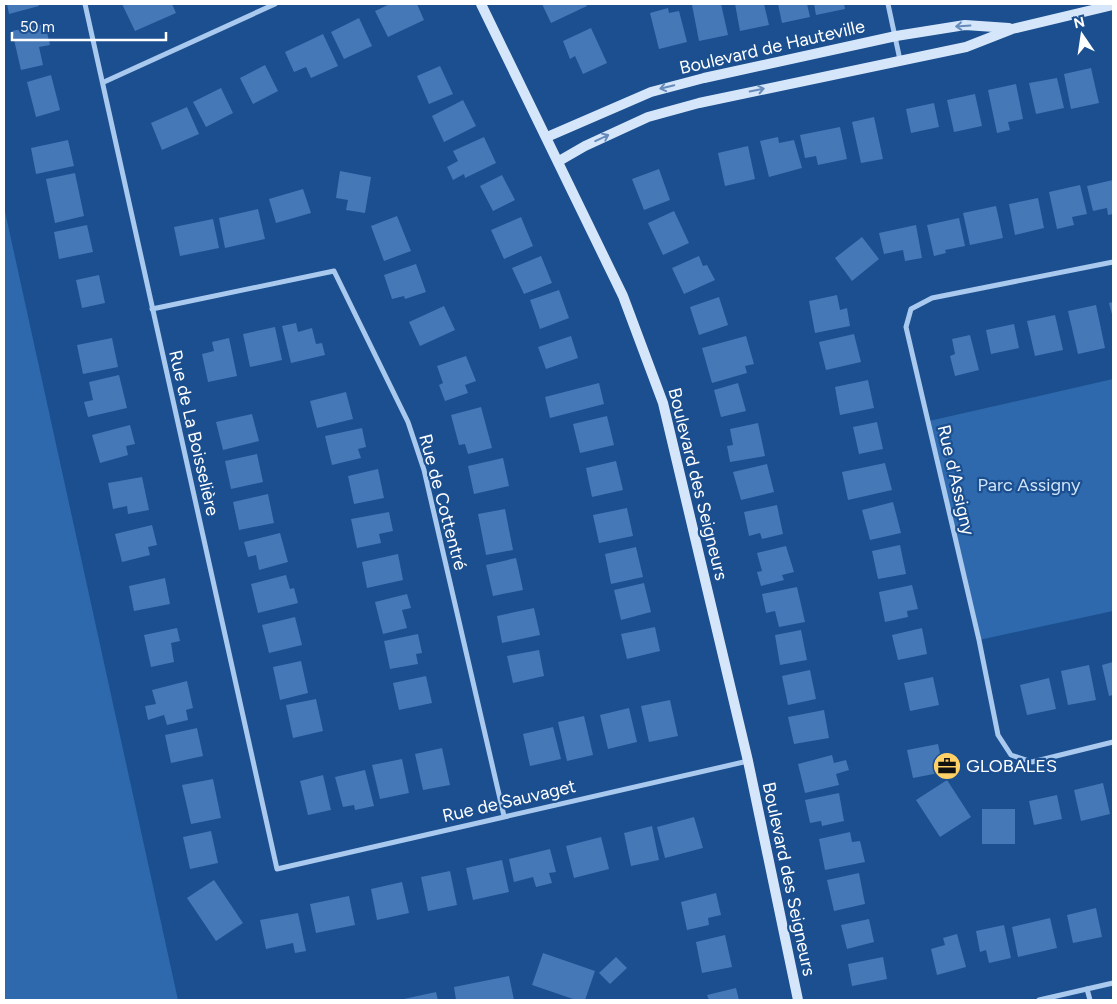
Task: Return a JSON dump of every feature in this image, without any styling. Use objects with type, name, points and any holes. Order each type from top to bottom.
[{"type":"street","name":"Rue de La Boisselière","points":[[85,4],[104,82],[152,309],[277,869]]},
{"type":"street","points":[[104,82],[275,4]]},
{"type":"street","name":"Boulevard des Seigneurs","points":[[481,4],[623,296],[663,404],[748,761],[798,1000]]},
{"type":"street","points":[[888,4],[900,60]]},
{"type":"street","name":"Boulevard de Hauteville","points":[[559,161],[585,146],[648,117],[699,103],[966,47],[1012,29],[1113,5]]},
{"type":"street","name":"Boulevard de Hauteville","points":[[547,137],[651,92],[896,36],[965,25],[1012,29]]},
{"type":"street","name":"Rue d'Assigny","points":[[1113,262],[932,298],[911,310],[906,327],[974,621],[998,735],[1010,755],[1032,762],[1113,742]]},
{"type":"street","name":"Rue de Cottentré","points":[[152,309],[334,271],[408,422],[424,470],[504,816]]},
{"type":"street","name":"Rue de Sauvaget","points":[[277,869],[748,761]]},
{"type":"street","points":[[1039,1000],[1113,984]]},
{"type":"street","points":[[1087,989],[1090,1000]]},
{"type":"green space","points":[[4,207],[178,1000],[4,1000]]},
{"type":"green space","name":"Parc Assigny","points":[[1113,379],[1113,611],[979,640],[929,421]]},
{"type":"building","points":[[7,4],[38,4],[39,6],[9,14]]},
{"type":"building","points":[[122,4],[172,4],[176,13],[135,31]]},
{"type":"building","points":[[390,4],[417,4],[424,20],[388,37],[375,11]]},
{"type":"building","points":[[542,4],[586,4],[587,6],[551,23]]},
{"type":"building","points":[[721,4],[728,35],[699,41],[692,5]]},
{"type":"building","points":[[735,4],[764,4],[769,25],[740,31]]},
{"type":"building","points":[[778,4],[807,4],[810,17],[782,23]]},
{"type":"building","points":[[814,4],[844,4],[845,9],[816,15]]},
{"type":"building","points":[[668,8],[669,13],[679,11],[687,42],[659,49],[650,13]]},
{"type":"building","points":[[359,18],[372,46],[344,59],[331,32]]},
{"type":"building","points":[[45,24],[50,45],[39,47],[43,65],[21,70],[12,31]]},
{"type":"building","points":[[591,28],[607,63],[583,74],[575,56],[570,59],[563,41]]},
{"type":"building","points":[[323,34],[338,66],[311,78],[306,67],[294,72],[285,52]]},
{"type":"building","points":[[265,65],[278,91],[253,104],[240,78]]},
{"type":"building","points":[[440,66],[453,94],[429,104],[417,76]]},
{"type":"building","points":[[1091,68],[1099,103],[1071,109],[1064,74]]},
{"type":"building","points":[[51,75],[60,110],[36,117],[27,82]]},
{"type":"building","points":[[1057,78],[1064,108],[1036,114],[1029,83]]},
{"type":"building","points":[[1016,84],[1023,119],[1008,122],[1010,130],[997,133],[988,90]]},
{"type":"building","points":[[221,88],[233,113],[206,127],[193,102]]},
{"type":"building","points":[[975,94],[982,126],[954,132],[947,100]]},
{"type":"building","points":[[463,100],[476,126],[444,142],[432,116]]},
{"type":"building","points":[[934,103],[939,127],[911,133],[906,109]]},
{"type":"building","points":[[187,107],[199,134],[162,150],[151,123]]},
{"type":"building","points":[[874,117],[883,159],[861,163],[852,122]]},
{"type":"building","points":[[840,127],[847,159],[818,165],[816,156],[805,158],[800,135]]},
{"type":"building","points":[[484,137],[496,163],[465,178],[464,174],[453,180],[447,167],[458,161],[453,151]]},
{"type":"building","points":[[778,137],[779,143],[794,140],[802,168],[769,177],[760,141]]},
{"type":"building","points":[[68,140],[74,166],[36,174],[31,148]]},
{"type":"building","points":[[748,146],[755,179],[725,186],[718,153]]},
{"type":"building","points":[[659,169],[670,200],[644,210],[632,179]]},
{"type":"building","points":[[340,171],[371,177],[365,213],[346,210],[348,200],[336,198]]},
{"type":"building","points":[[75,173],[84,216],[55,223],[46,179]]},
{"type":"building","points":[[502,175],[515,200],[493,211],[480,186]]},
{"type":"building","points":[[1113,180],[1113,214],[1108,215],[1107,208],[1093,211],[1087,186]]},
{"type":"building","points":[[1080,185],[1087,214],[1072,217],[1074,225],[1057,229],[1049,192]]},
{"type":"building","points":[[303,189],[311,213],[276,223],[269,199]]},
{"type":"building","points":[[1038,198],[1044,228],[1015,235],[1009,204]]},
{"type":"building","points":[[996,206],[1003,238],[970,245],[963,213]]},
{"type":"building","points":[[258,209],[265,239],[225,248],[219,218]]},
{"type":"building","points":[[674,211],[689,243],[663,255],[648,223]]},
{"type":"building","points":[[397,216],[411,251],[384,261],[371,226]]},
{"type":"building","points":[[521,217],[533,246],[504,259],[491,230]]},
{"type":"building","points":[[959,218],[965,246],[945,250],[946,253],[934,256],[927,225]]},
{"type":"building","points":[[213,219],[219,248],[180,256],[174,227]]},
{"type":"building","points":[[87,225],[93,252],[59,259],[54,232]]},
{"type":"building","points":[[916,225],[922,258],[905,261],[903,250],[884,254],[879,233]]},
{"type":"building","points":[[862,237],[879,259],[852,281],[835,258]]},
{"type":"building","points":[[541,256],[552,283],[524,294],[512,268]]},
{"type":"building","points":[[699,256],[703,266],[707,265],[715,280],[684,294],[672,268]]},
{"type":"building","points":[[416,264],[426,292],[405,299],[404,296],[392,299],[384,275]]},
{"type":"building","points":[[99,275],[105,303],[82,308],[76,280]]},
{"type":"building","points":[[559,290],[569,318],[540,329],[530,300]]},
{"type":"building","points":[[837,295],[840,310],[847,308],[850,326],[815,333],[809,301]]},
{"type":"building","points":[[719,297],[728,325],[699,335],[690,307]]},
{"type":"building","points":[[1113,302],[1113,318],[1109,303]]},
{"type":"building","points":[[1096,305],[1105,348],[1078,354],[1068,311]]},
{"type":"building","points":[[444,306],[455,330],[420,346],[409,322]]},
{"type":"building","points":[[1055,315],[1063,350],[1035,356],[1027,321]]},
{"type":"building","points":[[296,323],[298,332],[312,328],[316,344],[322,343],[325,355],[291,363],[282,326]]},
{"type":"building","points":[[1014,324],[1019,348],[991,354],[986,330]]},
{"type":"building","points":[[275,327],[282,360],[250,367],[243,334]]},
{"type":"building","points":[[854,334],[861,362],[826,370],[819,342]]},
{"type":"building","points":[[970,335],[979,370],[955,376],[950,356],[955,354],[952,339]]},
{"type":"building","points":[[571,336],[578,358],[546,369],[538,347]]},
{"type":"building","points":[[746,336],[754,364],[745,366],[747,373],[712,383],[702,348]]},
{"type":"building","points":[[112,338],[118,367],[83,374],[77,345]]},
{"type":"building","points":[[229,338],[237,376],[208,382],[202,354],[214,351],[212,342]]},
{"type":"building","points":[[466,356],[476,381],[465,385],[468,393],[445,401],[439,385],[443,383],[437,366]]},
{"type":"building","points":[[119,375],[127,408],[88,417],[84,402],[93,400],[89,382]]},
{"type":"building","points":[[868,380],[874,408],[840,415],[835,387]]},
{"type":"building","points":[[599,383],[604,404],[550,418],[545,397]]},
{"type":"building","points":[[738,383],[746,411],[721,417],[714,390]]},
{"type":"building","points":[[346,392],[353,419],[317,428],[310,401]]},
{"type":"building","points":[[481,407],[492,448],[468,454],[465,444],[459,445],[451,415]]},
{"type":"building","points":[[252,414],[259,441],[223,450],[216,422]]},
{"type":"building","points":[[607,416],[614,445],[580,453],[573,424]]},
{"type":"building","points":[[877,422],[883,449],[859,454],[853,427]]},
{"type":"building","points":[[758,423],[765,456],[730,462],[727,446],[733,445],[730,429]]},
{"type":"building","points":[[130,425],[135,444],[126,446],[128,455],[100,463],[92,435]]},
{"type":"building","points":[[362,428],[366,447],[358,449],[361,458],[332,465],[325,436]]},
{"type":"building","points":[[257,454],[263,482],[231,489],[225,461]]},
{"type":"building","points":[[503,458],[509,486],[474,494],[468,466]]},
{"type":"building","points":[[616,461],[623,490],[592,497],[586,468]]},
{"type":"building","points":[[885,463],[892,490],[848,500],[842,472]]},
{"type":"building","points":[[767,464],[774,492],[741,500],[733,472]]},
{"type":"building","points":[[378,469],[384,498],[354,504],[348,476]]},
{"type":"building","points":[[142,477],[149,510],[128,514],[127,506],[113,509],[108,483]]},
{"type":"building","points":[[268,494],[274,523],[239,530],[233,502]]},
{"type":"building","points":[[893,502],[901,533],[870,540],[862,510]]},
{"type":"building","points":[[777,505],[783,534],[762,539],[760,533],[749,536],[744,512]]},
{"type":"building","points":[[627,508],[633,536],[599,543],[593,515]]},
{"type":"building","points":[[505,509],[513,550],[486,555],[478,514]]},
{"type":"building","points":[[389,512],[393,531],[379,534],[381,543],[357,548],[351,519]]},
{"type":"building","points":[[152,525],[157,545],[148,547],[150,555],[122,562],[115,534]]},
{"type":"building","points":[[280,533],[288,562],[259,570],[256,555],[248,557],[244,542]]},
{"type":"building","points":[[900,545],[906,574],[878,579],[872,551]]},
{"type":"building","points":[[786,546],[794,572],[782,575],[784,580],[761,586],[757,572],[762,571],[757,553]]},
{"type":"building","points":[[636,547],[643,577],[611,584],[605,554]]},
{"type":"building","points":[[398,554],[403,580],[367,588],[362,562]]},
{"type":"building","points":[[516,558],[523,590],[493,596],[486,565]]},
{"type":"building","points":[[286,575],[290,589],[294,588],[298,603],[258,613],[251,584]]},
{"type":"building","points":[[165,578],[170,604],[134,611],[129,586]]},
{"type":"building","points":[[644,583],[651,612],[621,620],[614,590]]},
{"type":"building","points":[[912,585],[918,609],[907,611],[908,617],[885,622],[879,592]]},
{"type":"building","points":[[797,587],[805,622],[779,627],[775,611],[766,613],[762,594]]},
{"type":"building","points":[[407,594],[411,608],[402,610],[407,628],[383,634],[375,602]]},
{"type":"building","points":[[534,608],[540,635],[502,643],[497,616]]},
{"type":"building","points":[[295,617],[302,645],[269,653],[262,625]]},
{"type":"building","points":[[655,627],[660,651],[627,659],[621,634]]},
{"type":"building","points":[[177,628],[180,641],[171,643],[174,662],[151,667],[144,635]]},
{"type":"building","points":[[922,628],[927,654],[898,660],[892,635]]},
{"type":"building","points":[[801,630],[807,660],[780,665],[775,635]]},
{"type":"building","points":[[418,634],[422,653],[416,654],[418,664],[390,669],[384,641]]},
{"type":"building","points":[[539,650],[544,676],[513,683],[507,656]]},
{"type":"building","points":[[301,661],[308,693],[280,700],[273,667]]},
{"type":"building","points":[[1113,662],[1113,695],[1109,696],[1102,665]]},
{"type":"building","points":[[1089,665],[1096,700],[1068,705],[1061,671]]},
{"type":"building","points":[[810,670],[816,699],[788,705],[782,676]]},
{"type":"building","points":[[426,676],[432,703],[399,710],[393,683]]},
{"type":"building","points":[[933,677],[939,705],[910,711],[904,683]]},
{"type":"building","points":[[1049,678],[1056,709],[1027,715],[1020,685]]},
{"type":"building","points":[[187,681],[193,708],[186,710],[188,720],[167,725],[164,715],[148,720],[145,706],[156,704],[152,690]]},
{"type":"building","points":[[316,699],[323,731],[293,738],[286,705]]},
{"type":"building","points":[[670,700],[678,736],[649,742],[641,706]]},
{"type":"building","points":[[629,708],[637,742],[608,749],[600,715]]},
{"type":"building","points":[[824,710],[829,738],[794,744],[788,717]]},
{"type":"building","points":[[584,716],[593,755],[567,761],[558,722]]},
{"type":"building","points":[[553,727],[561,759],[530,766],[523,734]]},
{"type":"building","points":[[197,728],[203,756],[171,763],[165,735]]},
{"type":"building","points":[[938,744],[944,772],[913,778],[907,750]]},
{"type":"building","points":[[442,748],[450,785],[423,790],[415,754]]},
{"type":"building","points":[[832,755],[834,763],[846,760],[849,770],[836,774],[839,785],[805,793],[798,764]]},
{"type":"building","points":[[402,759],[409,793],[380,799],[372,765]]},
{"type":"building","points":[[365,770],[374,806],[355,810],[354,805],[343,807],[335,777]]},
{"type":"building","points":[[323,775],[331,810],[308,815],[300,781]]},
{"type":"building","points":[[213,779],[221,818],[191,824],[182,785]]},
{"type":"building","points":[[947,780],[971,817],[940,837],[916,800]]},
{"type":"building","points":[[1103,783],[1110,814],[1081,821],[1074,790]]},
{"type":"building","points":[[839,793],[844,821],[822,826],[821,821],[810,823],[805,800]]},
{"type":"building","points":[[1057,795],[1062,819],[1034,825],[1029,801]]},
{"type":"building","points":[[982,809],[1015,809],[1015,844],[982,844]]},
{"type":"building","points":[[694,817],[703,848],[665,858],[657,827]]},
{"type":"building","points":[[652,826],[659,860],[631,866],[624,833]]},
{"type":"building","points":[[211,831],[218,863],[190,869],[183,837]]},
{"type":"building","points":[[850,832],[852,842],[860,841],[865,862],[825,870],[819,839]]},
{"type":"building","points":[[601,837],[609,869],[574,878],[566,846]]},
{"type":"building","points":[[550,849],[556,872],[549,873],[552,883],[536,887],[533,877],[514,882],[509,859]]},
{"type":"building","points":[[502,860],[509,892],[473,900],[466,868]]},
{"type":"building","points":[[450,871],[457,905],[428,911],[421,877]]},
{"type":"building","points":[[859,873],[865,904],[834,911],[827,880]]},
{"type":"building","points":[[214,880],[243,923],[216,941],[187,898]]},
{"type":"building","points":[[402,882],[409,913],[377,920],[371,889]]},
{"type":"building","points":[[716,893],[721,915],[708,918],[709,925],[687,930],[681,902]]},
{"type":"building","points":[[349,896],[355,925],[316,933],[310,904]]},
{"type":"building","points":[[1096,908],[1102,937],[1073,943],[1067,915]]},
{"type":"building","points":[[298,913],[306,951],[295,953],[293,943],[266,949],[260,920]]},
{"type":"building","points":[[1050,918],[1057,948],[1018,957],[1012,927]]},
{"type":"building","points":[[869,919],[874,942],[847,949],[841,925]]},
{"type":"building","points":[[1004,925],[1011,958],[989,963],[986,950],[980,952],[976,931]]},
{"type":"building","points":[[957,934],[966,967],[937,975],[931,949],[945,945],[943,938]]},
{"type":"building","points":[[725,935],[732,967],[702,973],[696,942]]},
{"type":"building","points":[[543,953],[595,971],[585,1000],[576,1000],[532,985]]},
{"type":"building","points":[[616,957],[627,968],[610,984],[599,973]]},
{"type":"building","points":[[883,957],[887,979],[852,986],[848,964]]},
{"type":"building","points":[[509,976],[514,1000],[456,1000],[454,987]]},
{"type":"building","points":[[736,988],[739,1000],[709,1000],[707,995]]},
{"type":"building","points":[[436,992],[438,1000],[404,1000],[404,999]]},
{"type":"place","name":"GLOBALES","points":[[947,766]]}]
